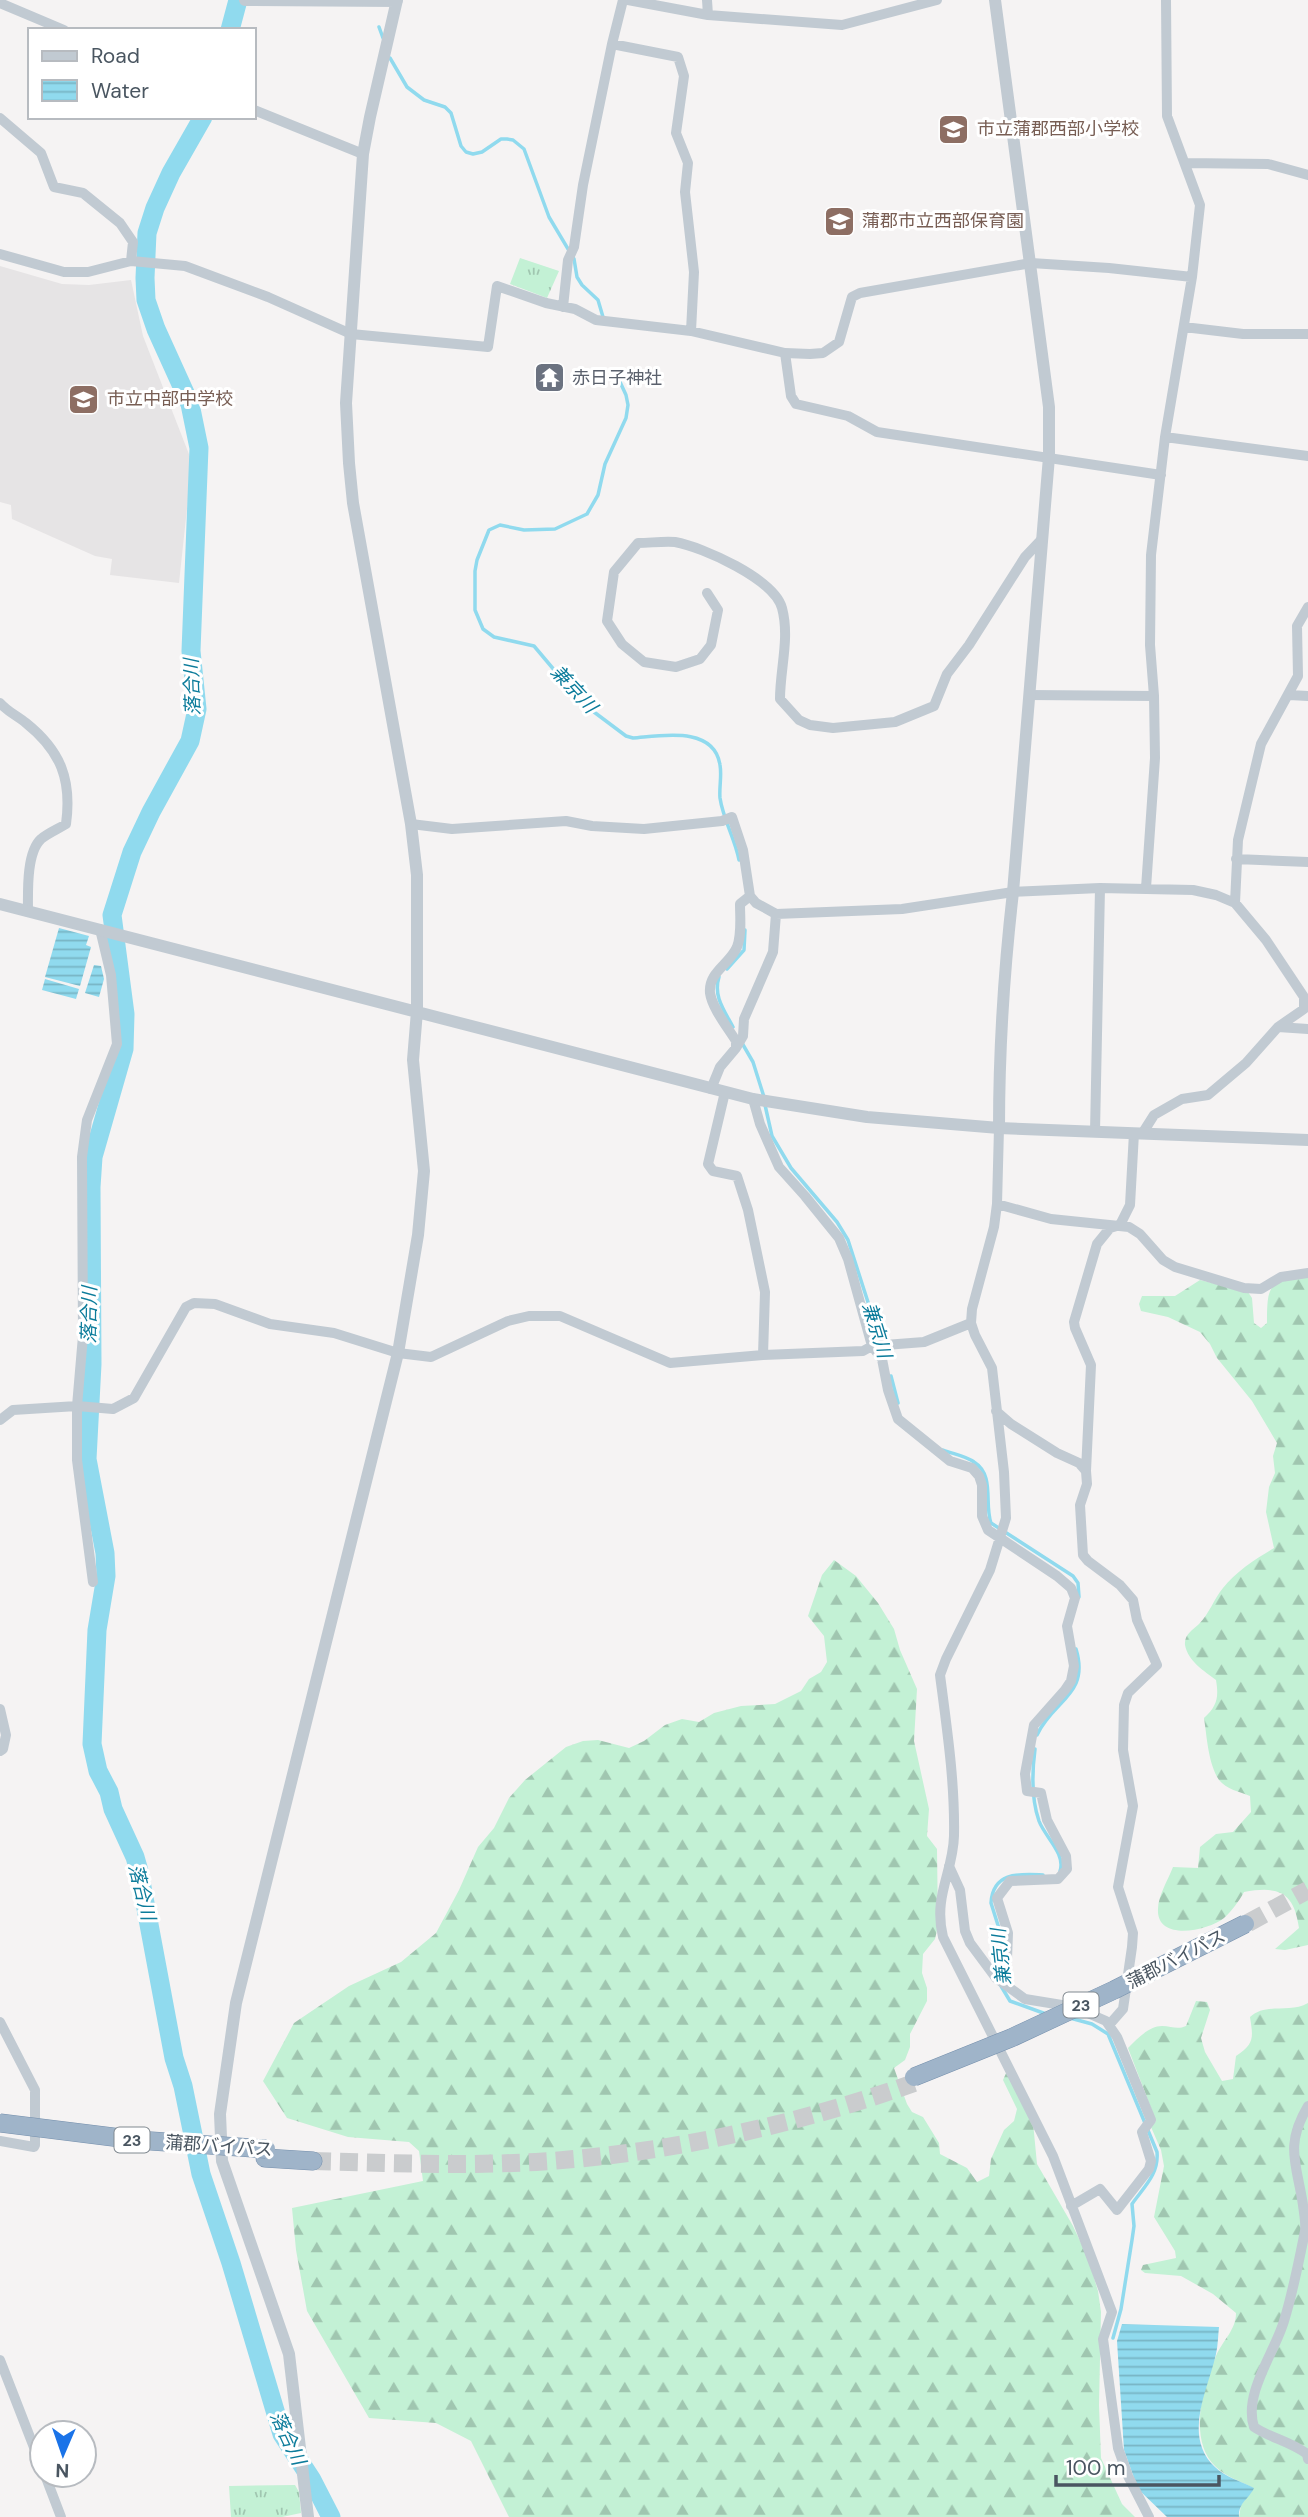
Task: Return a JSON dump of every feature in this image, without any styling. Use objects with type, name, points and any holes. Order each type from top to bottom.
[{"type":"highway","name":"蒲郡バイパス","points":[[914,2080],[1014,2043],[1247,1926]]},
{"type":"highway","name":"蒲郡バイパス","points":[[0,2123],[265,2154]]},
{"type":"highway","name":"蒲郡バイパス","points":[[0,2130],[136,2147],[313,2157]]},
{"type":"street","points":[[246,0],[397,0],[363,154],[346,403],[353,503],[411,824],[417,875],[417,1011],[413,1060],[424,1171],[418,1235],[398,1353],[236,2003],[220,2114],[219,2139],[222,2161],[289,2354],[309,2517]]},
{"type":"street","points":[[562,307],[568,260],[574,247],[583,185],[612,44],[626,0],[708,15],[842,25],[937,0]]},
{"type":"street","points":[[707,0],[708,15]]},
{"type":"street","points":[[995,0],[1049,407],[1049,457],[999,1046],[997,1203],[994,1227],[972,1309],[971,1323],[992,1368],[1004,1472],[1001,1532],[990,1570],[940,1675],[954,1781],[954,1840],[941,1893],[940,1926],[943,1937],[1053,2156],[1112,2312],[1103,2339],[1118,2448],[1128,2476],[1149,2517]]},
{"type":"street","points":[[1146,888],[1154,758],[1154,696],[1150,645],[1152,555],[1165,437],[1192,277],[1200,205],[1167,116],[1167,0]]},
{"type":"street","points":[[0,2],[59,28]]},
{"type":"street","points":[[612,44],[678,57],[684,76],[676,133],[688,163],[685,192],[694,272],[691,331]]},
{"type":"street","points":[[256,111],[363,154]]},
{"type":"street","points":[[0,118],[41,153],[54,187],[83,193],[120,223],[133,242],[132,261]]},
{"type":"street","points":[[1185,163],[1268,164],[1308,175]]},
{"type":"street","points":[[0,254],[64,272],[88,272],[132,261],[185,266],[268,297],[351,334],[488,347],[497,286],[575,309],[596,320],[691,331],[785,353],[823,353],[831,348],[842,336],[852,297],[860,293],[1031,263],[1192,277]]},
{"type":"street","points":[[1184,327],[1243,334],[1308,334]]},
{"type":"street","points":[[785,353],[791,396],[796,404],[848,416],[877,432],[1161,475]]},
{"type":"street","points":[[1165,437],[1308,456]]},
{"type":"street","points":[[707,593],[718,610],[710,645],[700,659],[676,667],[644,662],[622,644],[607,621],[614,572],[638,543],[675,542],[722,557],[770,591],[781,604],[786,637],[780,699],[799,720],[810,725],[833,728],[895,722],[934,706],[947,674],[969,645],[1025,557],[1043,538]]},
{"type":"street","points":[[1234,903],[1238,840],[1261,744],[1298,676],[1297,626],[1308,607]]},
{"type":"street","points":[[1029,695],[1154,696]]},
{"type":"street","points":[[1289,695],[1308,696]]},
{"type":"street","points":[[0,703],[43,738],[65,773],[69,799],[66,824],[40,840],[34,852],[29,872],[28,912]]},
{"type":"street","points":[[411,824],[452,829],[566,821],[592,826],[644,829],[726,820],[732,817],[741,841],[746,899],[738,944],[715,974],[710,986],[710,996],[739,1043]]},
{"type":"street","points":[[1237,859],[1308,862]]},
{"type":"street","points":[[746,899],[776,914],[902,909],[1013,892],[1100,888],[1193,890],[1216,895],[1234,903],[1266,940],[1304,997],[1304,1009],[1278,1027],[1246,1063],[1208,1095],[1182,1099],[1154,1115],[1138,1133],[1130,1205],[1120,1225],[1110,1228],[1097,1244],[1074,1322],[1074,1328],[1091,1365],[1087,1484],[1080,1505],[1083,1555],[1120,1585],[1133,1600],[1137,1620],[1157,1665],[1128,1693],[1124,1705],[1123,1750],[1133,1806],[1118,1887],[1133,1933],[1123,2009],[1109,2025]]},
{"type":"street","points":[[1095,1132],[1100,888]]},
{"type":"street","points":[[0,904],[759,1100],[867,1117],[999,1128],[1308,1140]]},
{"type":"street","points":[[711,1089],[720,1068],[739,1043],[744,1019],[774,952],[776,914]]},
{"type":"street","points":[[93,1582],[77,1460],[83,1336],[82,1157],[88,1120],[117,1044],[111,975],[102,929]]},
{"type":"street","points":[[1278,1027],[1308,1029]]},
{"type":"street","points":[[725,1092],[708,1164],[713,1171],[737,1176],[748,1210],[765,1292],[763,1355]]},
{"type":"street","points":[[759,1100],[760,1124],[779,1167],[838,1238],[848,1259],[874,1346],[882,1359],[891,1401],[898,1419],[950,1461],[972,1468],[982,1485],[984,1524],[988,1530],[1001,1532],[1057,1576],[1070,1588],[1074,1598],[1067,1626],[1074,1666],[1071,1681],[1034,1725],[1025,1774],[1027,1791],[1041,1793],[1046,1821],[1066,1856],[1068,1869],[1058,1879],[1010,1881],[997,1898],[1008,1933],[1002,1982]]},
{"type":"street","points":[[997,1203],[1051,1219],[1120,1225],[1140,1234],[1163,1260],[1175,1267],[1244,1288],[1261,1289],[1281,1277],[1308,1273]]},
{"type":"street","points":[[0,1420],[13,1410],[79,1406],[113,1409],[134,1398],[186,1307],[194,1303],[215,1304],[271,1324],[334,1333],[398,1353],[431,1357],[508,1321],[529,1316],[560,1315],[670,1363],[763,1355],[863,1351],[874,1346],[924,1342],[971,1323]]},
{"type":"street","points":[[996,1411],[1011,1424],[1079,1464],[1086,1471]]},
{"type":"street","points":[[0,1709],[6,1735],[3,1749],[0,1751]]},
{"type":"street","points":[[948,1866],[960,1891],[965,1931],[970,1942],[1002,1982],[1025,1999],[1074,2007],[1098,2016],[1109,2025],[1117,2037],[1151,2120],[1142,2132],[1151,2161],[1149,2169],[1117,2210],[1100,2189],[1071,2206]]},
{"type":"street","points":[[0,2022],[35,2090],[35,2145],[34,2147],[0,2141]]},
{"type":"street","points":[[1308,2106],[1296,2135],[1293,2160],[1306,2227],[1284,2323],[1274,2342],[1250,2408],[1254,2427],[1264,2434],[1293,2444],[1307,2454],[1308,2459]]},
{"type":"street","points":[[0,2360],[28,2432]]},
{"type":"street","points":[[50,2489],[61,2517]]},
{"type":"shaded area","name":"市立中部中学校","points":[[0,266],[62,284],[89,285],[131,280],[143,336],[192,462],[179,583],[110,575],[112,559],[95,556],[12,519],[11,505],[0,502]]},
{"type":"green space","points":[[520,258],[559,271],[547,298],[510,284]]},
{"type":"green space","points":[[1308,1276],[1308,1945],[1285,1950],[1275,1949],[1299,1928],[1297,1916],[1288,1899],[1275,1891],[1244,1892],[1224,1918],[1196,1930],[1174,1930],[1165,1926],[1160,1919],[1160,1899],[1173,1867],[1198,1868],[1200,1847],[1216,1834],[1233,1832],[1251,1812],[1250,1796],[1222,1783],[1212,1766],[1204,1718],[1216,1701],[1216,1680],[1193,1661],[1185,1641],[1206,1616],[1228,1582],[1274,1548],[1266,1512],[1269,1487],[1275,1473],[1273,1456],[1277,1443],[1252,1401],[1200,1332],[1168,1317],[1141,1311],[1139,1304],[1142,1296],[1175,1296],[1200,1280],[1248,1292],[1252,1298],[1254,1323],[1261,1328],[1267,1323],[1268,1300],[1273,1287],[1285,1280]]},
{"type":"green space","points":[[834,1560],[856,1576],[878,1603],[894,1629],[917,1689],[914,1741],[929,1809],[927,1836],[937,1849],[938,1926],[935,1939],[923,1954],[922,1973],[927,1988],[927,2001],[910,2034],[910,2047],[905,2060],[894,2068],[907,2104],[912,2112],[923,2117],[939,2143],[940,2154],[967,2168],[977,2182],[989,2176],[991,2159],[1004,2130],[1014,2121],[1017,2109],[1003,2080],[1006,2073],[1032,2112],[1037,2164],[1073,2226],[1088,2258],[1098,2291],[1101,2312],[1101,2458],[1122,2504],[1135,2517],[509,2517],[471,2441],[436,2423],[369,2418],[307,2311],[292,2208],[423,2181],[419,2151],[409,2142],[348,2137],[287,2118],[263,2081],[294,2023],[349,1986],[401,1962],[436,1933],[478,1847],[494,1828],[509,1798],[525,1780],[566,1747],[583,1741],[598,1740],[629,1748],[644,1741],[665,1725],[682,1719],[699,1722],[714,1713],[741,1706],[775,1704],[801,1691],[809,1679],[821,1672],[827,1662],[824,1636],[808,1616],[822,1575]]},
{"type":"green space","points":[[1196,2001],[1207,2002],[1210,2010],[1201,2038],[1205,2052],[1222,2081],[1233,2079],[1236,2056],[1250,2044],[1250,2017],[1263,2010],[1293,2008],[1308,2003],[1308,2517],[1239,2517],[1241,2505],[1253,2488],[1216,2467],[1207,2456],[1200,2429],[1206,2382],[1216,2356],[1232,2330],[1236,2313],[1213,2294],[1181,2276],[1145,2273],[1141,2270],[1143,2265],[1176,2258],[1175,2251],[1154,2217],[1164,2166],[1161,2150],[1151,2127],[1156,2121],[1128,2048],[1152,2028],[1186,2026]]},
{"type":"green space","points":[[295,2485],[299,2492],[301,2513],[282,2517],[231,2517],[229,2486]]},
{"type":"water","points":[[59,928],[89,936],[86,945],[91,947],[80,986],[45,977]]},
{"type":"water","points":[[94,965],[101,966],[104,979],[99,997],[85,993]]},
{"type":"water","points":[[45,979],[79,989],[76,999],[42,990]]},
{"type":"water","points":[[1122,2324],[1219,2327],[1216,2354],[1200,2412],[1200,2441],[1205,2455],[1215,2467],[1254,2488],[1242,2505],[1239,2517],[1167,2517],[1138,2489],[1124,2450],[1117,2341]]},
{"type":"waterway","name":"落合川","points":[[231,28],[238,0]]},
{"type":"waterway","name":"兼京川","points":[[379,27],[383,38]]},
{"type":"waterway","name":"兼京川","points":[[390,58],[407,87],[424,100],[445,107],[451,113],[461,146],[466,152],[482,152],[501,139],[513,140],[524,149],[549,217],[574,259],[577,277],[598,300],[603,317]]},
{"type":"waterway","name":"落合川","points":[[202,119],[171,173],[147,233],[146,300],[190,404],[199,448],[191,651],[197,709],[190,741],[132,852],[112,915],[125,1014],[124,1049],[93,1157],[91,1187],[92,1364],[87,1459],[105,1553],[106,1576],[97,1630],[92,1744],[98,1771],[109,1792],[113,1809],[139,1871],[174,2058],[183,2086],[201,2174],[231,2263],[282,2434],[312,2480],[331,2517]]},
{"type":"waterway","name":"兼京川","points":[[615,371],[626,395],[626,418],[605,464],[598,495],[587,514],[555,529],[524,530],[500,525],[489,530],[475,571],[475,610],[483,629],[494,637],[534,646],[582,703],[626,736],[684,736],[697,738],[708,744],[716,752],[720,765],[722,806],[739,860]]},
{"type":"waterway","name":"兼京川","points":[[727,969],[744,950],[745,930]]},
{"type":"waterway","name":"兼京川","points":[[719,977],[718,997],[733,1027]]},
{"type":"waterway","name":"兼京川","points":[[742,1043],[753,1062],[764,1097]]},
{"type":"waterway","name":"兼京川","points":[[765,1105],[772,1136],[791,1168],[837,1222],[848,1240],[885,1355]]},
{"type":"waterway","name":"兼京川","points":[[891,1376],[898,1403]]},
{"type":"waterway","name":"兼京川","points":[[943,1450],[967,1458],[980,1468],[987,1482],[991,1523],[1073,1576],[1078,1583],[1079,1597]]},
{"type":"waterway","name":"兼京川","points":[[1037,1735],[1074,1687],[1079,1664],[1076,1649]]},
{"type":"waterway","name":"兼京川","points":[[1035,1749],[1033,1785],[1036,1812],[1058,1852],[1060,1871]]},
{"type":"waterway","name":"兼京川","points":[[1001,1979],[1002,1938],[991,1903],[993,1893],[997,1885],[1009,1877],[1043,1875]]},
{"type":"waterway","name":"兼京川","points":[[1001,1986],[1010,2001],[1046,2014]]},
{"type":"waterway","name":"兼京川","points":[[1070,2018],[1092,2024],[1108,2034],[1157,2152],[1153,2174],[1132,2204],[1134,2226],[1121,2309],[1113,2338]]},
{"type":"tunnel","points":[[1248,1923],[1308,1890]]},
{"type":"tunnel","points":[[313,2161],[508,2163],[632,2152],[775,2125],[914,2083]]},
{"type":"place","name":"市立蒲郡西部小学校","points":[[954,129]]},
{"type":"place","name":"蒲郡市立西部保育園","points":[[839,221]]},
{"type":"place","name":"赤日子神社","points":[[549,378]]},
{"type":"place","name":"市立中部中学校","points":[[84,399]]}]
